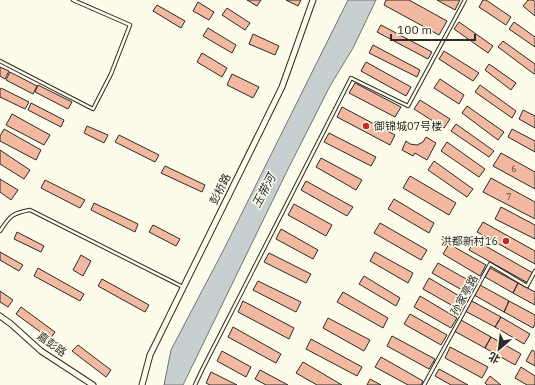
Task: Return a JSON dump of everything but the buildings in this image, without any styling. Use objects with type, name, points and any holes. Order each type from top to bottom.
[{"type":"street","name":"彭桥路","points":[[142,385],[150,355],[282,87],[314,0]]},
{"type":"street","name":"嘉彭路","points":[[0,316],[41,351],[93,385]]},
{"type":"lane","points":[[0,61],[93,109],[111,74],[130,25],[72,0]]},
{"type":"lane","points":[[195,385],[351,78],[408,106],[465,0]]},
{"type":"lane","points":[[0,231],[8,218],[18,212],[30,210],[183,287]]},
{"type":"lane","name":"孙家亭路","points":[[424,385],[490,264],[527,286],[535,271]]},
{"type":"water","name":"玉带河","points":[[348,0],[376,0],[353,48],[330,86],[287,171],[183,385],[164,385],[171,350],[224,249]]},
{"type":"place","name":"御锦城07号楼","points":[[366,126]]},
{"type":"place","name":"洪都新村16","points":[[506,241]]}]
